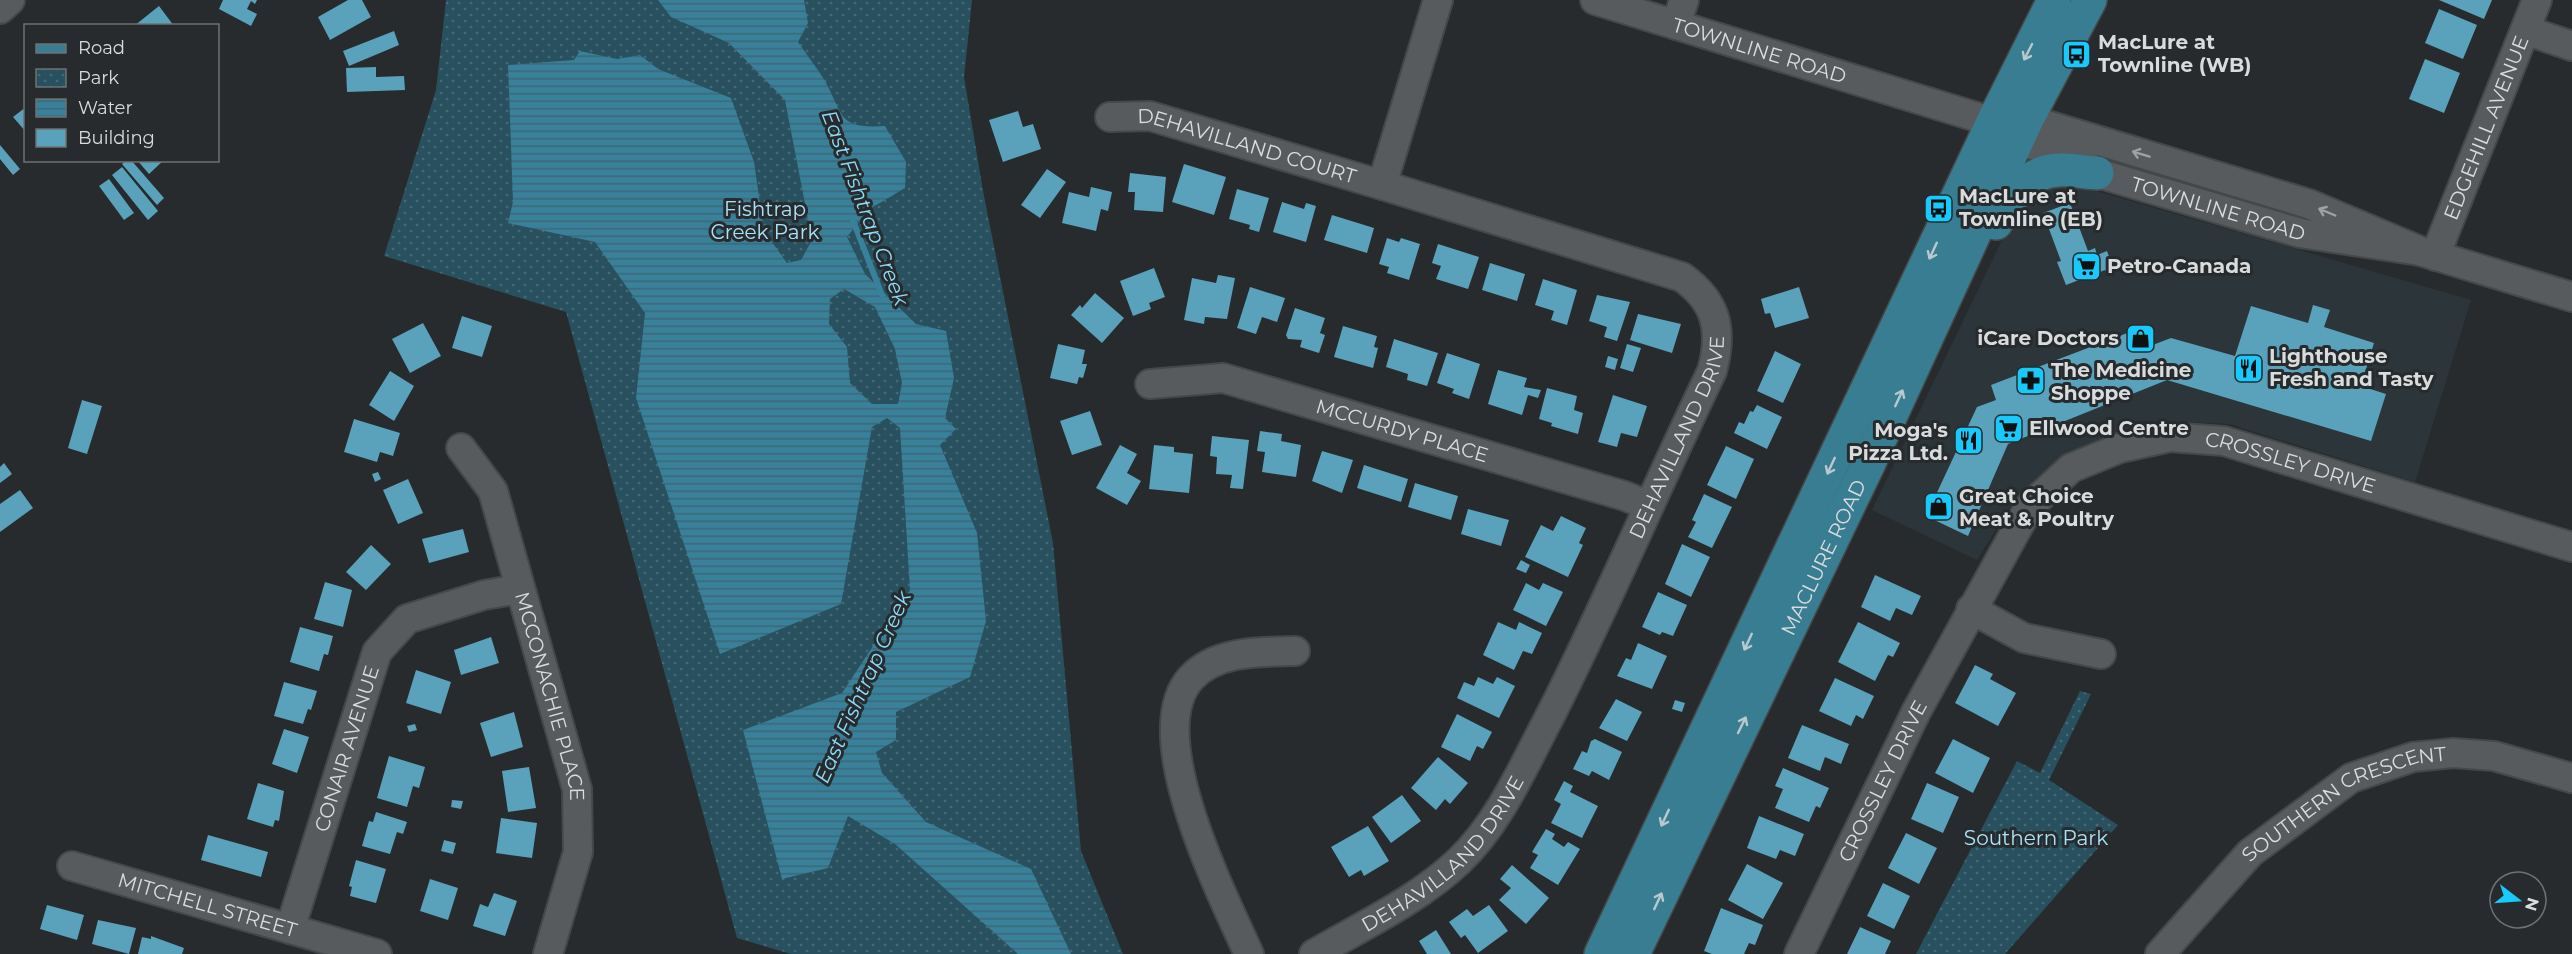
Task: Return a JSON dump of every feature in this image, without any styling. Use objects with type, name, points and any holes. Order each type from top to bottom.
[{"type":"main road","name":"MACLURE ROAD","points":[[1633,954],[1863,476],[1960,264],[2012,127],[2054,0]]},
{"type":"main road","name":"MACLURE ROAD","points":[[1600,954],[2012,127],[2090,0]]},
{"type":"main road","points":[[1960,264],[1982,249],[2009,199],[2029,180],[2058,170],[2097,173]]},
{"type":"main road","points":[[1576,954],[1619,916]]},
{"type":"street","points":[[0,9],[10,0]]},
{"type":"street","points":[[1382,185],[1438,0]]},
{"type":"street","name":"TOWNLINE ROAD","points":[[1595,0],[1680,12],[2012,127],[2309,204],[2427,253],[2572,297]]},
{"type":"street","name":"EDGEHILL AVENUE","points":[[2427,253],[2537,0]]},
{"type":"street","points":[[2525,30],[2572,46]]},
{"type":"street","name":"DEHAVILLAND COURT","points":[[1110,117],[1150,116],[1382,185]]},
{"type":"street","name":"TOWNLINE ROAD","points":[[2012,127],[2081,161],[2097,173],[2300,233],[2427,253]]},
{"type":"street","name":"DEHAVILLAND DRIVE","points":[[1314,954],[1434,880],[1459,861],[1486,829],[1510,793],[1600,618],[1712,370],[1718,348],[1718,330],[1713,314],[1696,287],[1667,271],[1382,185]]},
{"type":"street","name":"MCCURDY PLACE","points":[[1150,384],[1223,378],[1614,493],[1649,506]]},
{"type":"street","name":"CROSSLEY DRIVE","points":[[1799,954],[1916,712],[1971,609],[2029,507],[2071,468],[2120,448],[2170,437],[2224,441],[2572,547]]},
{"type":"street","name":"MCCONACHIE PLACE","points":[[461,448],[493,491],[577,789],[578,852],[548,954]]},
{"type":"street","name":"CONAIR AVENUE","points":[[290,929],[377,652],[406,619],[484,596],[519,589]]},
{"type":"street","points":[[1971,609],[2024,638],[2101,654]]},
{"type":"street","points":[[1249,954],[1200,845],[1179,770],[1175,730],[1180,699],[1191,678],[1212,663],[1250,652],[1295,651]]},
{"type":"street","name":"SOUTHERN CRESCENT","points":[[2160,954],[2250,853],[2351,778],[2413,757],[2453,753],[2494,756],[2572,778]]},
{"type":"street","name":"MITCHELL STREET","points":[[72,866],[377,954]]},
{"type":"shaded area","name":"Ellwood Centre","points":[[2063,185],[2083,187],[2471,300],[2415,482],[2229,424],[2170,421],[2116,432],[2061,458],[2011,505],[1977,560],[1872,510],[2018,207],[2047,188]]},
{"type":"green space","name":"Fishtrap Creek Park","points":[[446,0],[972,0],[964,77],[983,191],[1053,543],[1081,851],[1123,954],[791,954],[737,938],[566,312],[384,256],[436,90]]},
{"type":"green space","name":"Southern Park","points":[[2080,691],[2091,694],[2049,780],[2118,825],[2005,954],[1916,954],[2017,761],[2040,773]]},
{"type":"water","points":[[658,0],[804,0],[808,23],[798,42],[825,81],[844,118],[858,125],[885,126],[906,162],[905,188],[868,210],[847,237],[865,274],[916,324],[946,331],[954,378],[945,418],[956,429],[940,445],[977,533],[986,621],[970,677],[896,712],[896,740],[876,752],[882,773],[926,822],[1031,869],[1071,954],[1018,954],[895,844],[848,816],[828,868],[782,879],[743,730],[842,693],[910,590],[900,428],[887,418],[872,427],[841,604],[720,654],[636,398],[645,313],[595,242],[508,223],[513,202],[508,65],[574,60],[580,51],[617,59],[640,55],[658,69],[731,98],[754,162],[764,231],[787,263],[801,260],[812,240],[785,100],[729,43],[671,17]],"holes":[[[844,289],[875,307],[895,349],[902,383],[898,404],[872,404],[850,383],[847,347],[829,324],[830,299]]]},
{"type":"building","points":[[223,0],[257,0],[255,4],[251,1],[247,9],[257,14],[251,26],[219,9]]},
{"type":"building","points":[[348,0],[362,0],[371,17],[330,40],[318,17]]},
{"type":"building","points":[[2439,0],[2492,0],[2484,19]]},
{"type":"building","points":[[159,6],[172,24],[136,24]]},
{"type":"building","points":[[2439,9],[2477,25],[2463,59],[2425,43]]},
{"type":"building","points":[[394,31],[399,45],[349,66],[343,51]]},
{"type":"building","points":[[2425,59],[2460,73],[2444,113],[2409,99]]},
{"type":"building","points":[[376,67],[376,77],[404,76],[405,90],[347,92],[346,68]]},
{"type":"building","points":[[24,109],[24,130],[13,117]]},
{"type":"building","points":[[1018,111],[1023,127],[1033,124],[1041,149],[1003,162],[989,120]]},
{"type":"building","points":[[0,145],[20,169],[13,175],[0,159]]},
{"type":"building","points":[[133,162],[164,198],[157,205],[122,164]]},
{"type":"building","points":[[139,162],[162,162],[149,174]]},
{"type":"building","points":[[1184,164],[1226,177],[1214,215],[1172,202]]},
{"type":"building","points":[[122,167],[158,211],[148,220],[112,175]]},
{"type":"building","points":[[1047,169],[1066,182],[1040,218],[1021,205]]},
{"type":"building","points":[[1130,173],[1166,177],[1163,212],[1134,210],[1135,192],[1128,192]]},
{"type":"building","points":[[109,179],[134,213],[124,220],[99,186]]},
{"type":"building","points":[[1091,187],[1112,192],[1108,211],[1101,209],[1096,231],[1062,223],[1069,192],[1089,197]]},
{"type":"building","points":[[1237,189],[1269,198],[1259,232],[1249,229],[1250,225],[1229,219]]},
{"type":"building","points":[[1282,202],[1304,209],[1306,203],[1316,206],[1306,242],[1273,232]]},
{"type":"building","points":[[2070,203],[2088,251],[2095,248],[2097,255],[2107,251],[2114,270],[2107,273],[2105,270],[2066,285],[2057,262],[2061,261],[2043,213]]},
{"type":"building","points":[[1332,215],[1374,228],[1367,253],[1324,240]]},
{"type":"building","points":[[1387,238],[1399,242],[1401,238],[1420,244],[1409,280],[1387,273],[1389,267],[1379,264]]},
{"type":"building","points":[[1438,244],[1479,257],[1468,289],[1436,279],[1441,266],[1432,263]]},
{"type":"building","points":[[1490,263],[1525,274],[1517,301],[1482,290]]},
{"type":"building","points":[[1154,268],[1165,297],[1149,303],[1151,309],[1133,316],[1120,281]]},
{"type":"building","points":[[1218,275],[1235,278],[1227,319],[1205,317],[1204,324],[1184,320],[1192,278],[1216,283]]},
{"type":"building","points":[[1543,279],[1577,290],[1567,325],[1551,320],[1554,311],[1535,305]]},
{"type":"building","points":[[1250,287],[1285,298],[1277,322],[1262,317],[1256,334],[1237,328]]},
{"type":"building","points":[[1799,287],[1809,318],[1775,328],[1770,313],[1765,314],[1761,299]]},
{"type":"building","points":[[1095,293],[1124,318],[1102,343],[1071,315],[1080,305],[1082,308]]},
{"type":"building","points":[[1597,295],[1630,302],[1617,341],[1604,337],[1607,327],[1589,321]]},
{"type":"building","name":"Ellwood Centre","points":[[2313,305],[2330,310],[2324,327],[2374,343],[2361,386],[2386,394],[2371,441],[2167,380],[2008,444],[1968,536],[1926,516],[1977,407],[1996,400],[1991,385],[2143,327],[2150,346],[2171,338],[2235,356],[2251,306],[2308,323]]},
{"type":"building","points":[[1295,308],[1325,318],[1320,333],[1325,335],[1319,353],[1300,347],[1302,340],[1288,339],[1286,335]]},
{"type":"building","points":[[1638,314],[1681,324],[1672,353],[1630,340]]},
{"type":"building","points":[[462,316],[492,326],[482,357],[452,348]]},
{"type":"building","points":[[423,323],[441,356],[410,373],[392,339]]},
{"type":"building","points":[[1343,326],[1377,336],[1374,347],[1378,348],[1373,368],[1334,357]]},
{"type":"building","points":[[1394,339],[1438,353],[1427,386],[1407,380],[1408,374],[1386,367]]},
{"type":"building","points":[[1058,344],[1085,350],[1082,364],[1087,364],[1083,378],[1079,377],[1077,384],[1050,378]]},
{"type":"building","points":[[1627,344],[1641,348],[1633,372],[1620,368]]},
{"type":"building","points":[[1775,351],[1801,364],[1783,403],[1757,391]]},
{"type":"building","points":[[1447,353],[1480,364],[1469,399],[1452,393],[1454,389],[1437,383]]},
{"type":"building","points":[[1608,356],[1618,359],[1615,370],[1605,367]]},
{"type":"building","points":[[1498,370],[1527,378],[1524,387],[1541,390],[1538,398],[1528,395],[1522,415],[1488,404]]},
{"type":"building","points":[[390,371],[414,386],[394,421],[369,405]]},
{"type":"building","points":[[1547,388],[1577,396],[1574,410],[1583,413],[1578,434],[1551,426],[1552,423],[1539,419]]},
{"type":"building","points":[[1613,395],[1647,406],[1637,437],[1621,433],[1617,447],[1598,442]]},
{"type":"building","points":[[82,400],[102,406],[87,454],[68,448]]},
{"type":"building","points":[[1757,405],[1782,417],[1767,449],[1734,433],[1739,422],[1744,424],[1750,411],[1753,412]]},
{"type":"building","points":[[1090,411],[1102,445],[1072,455],[1060,421]]},
{"type":"building","points":[[354,419],[400,433],[393,456],[380,452],[377,462],[344,452]]},
{"type":"building","points":[[1260,431],[1282,434],[1281,441],[1301,445],[1296,477],[1262,472],[1265,452],[1257,451]]},
{"type":"building","points":[[1212,436],[1249,440],[1243,489],[1230,488],[1232,475],[1216,474],[1217,457],[1210,456]]},
{"type":"building","points":[[1120,445],[1137,454],[1127,473],[1141,481],[1127,505],[1096,488]]},
{"type":"building","points":[[1154,445],[1174,447],[1174,452],[1193,454],[1189,493],[1149,489]]},
{"type":"building","points":[[1726,446],[1754,459],[1736,499],[1707,485]]},
{"type":"building","points":[[1322,451],[1353,460],[1342,493],[1312,481]]},
{"type":"building","points":[[4,463],[12,474],[0,483],[0,467]]},
{"type":"building","points":[[1364,465],[1408,479],[1401,502],[1357,488]]},
{"type":"building","points":[[378,472],[381,479],[375,482],[372,474]]},
{"type":"building","points":[[408,479],[423,513],[398,524],[383,490]]},
{"type":"building","points":[[1415,483],[1458,496],[1451,520],[1408,507]]},
{"type":"building","points":[[20,490],[33,508],[0,532],[0,504]]},
{"type":"building","points":[[1704,494],[1732,507],[1712,548],[1688,537],[1696,522],[1692,520]]},
{"type":"building","points":[[1468,509],[1509,520],[1501,546],[1461,534]]},
{"type":"building","points":[[1561,516],[1586,528],[1579,543],[1583,545],[1568,577],[1525,557],[1541,525],[1553,531]]},
{"type":"building","points":[[463,529],[469,552],[429,563],[422,539]]},
{"type":"building","points":[[1682,544],[1710,557],[1691,597],[1665,584]]},
{"type":"building","points":[[371,545],[391,564],[366,590],[346,572]]},
{"type":"building","points":[[1521,560],[1530,565],[1526,573],[1516,569]]},
{"type":"building","points":[[1875,575],[1921,596],[1912,615],[1896,608],[1890,621],[1861,607]]},
{"type":"building","points":[[325,582],[352,590],[343,627],[314,619]]},
{"type":"building","points":[[1526,583],[1539,590],[1543,583],[1563,592],[1546,626],[1513,610]]},
{"type":"building","points":[[1658,592],[1687,605],[1673,636],[1662,632],[1660,635],[1642,627]]},
{"type":"building","points":[[1498,622],[1516,630],[1519,622],[1542,633],[1532,654],[1523,651],[1514,670],[1483,655]]},
{"type":"building","points":[[1858,622],[1900,643],[1893,657],[1888,655],[1875,681],[1838,662]]},
{"type":"building","points":[[300,627],[333,636],[328,655],[324,654],[319,671],[290,662]]},
{"type":"building","points":[[491,637],[499,663],[461,675],[454,650]]},
{"type":"building","points":[[1638,643],[1667,656],[1652,689],[1617,676],[1626,658],[1631,660]]},
{"type":"building","points":[[1975,665],[1993,674],[1990,679],[2016,693],[1998,726],[1955,703]]},
{"type":"building","points":[[416,670],[451,682],[441,714],[406,703]]},
{"type":"building","points":[[1478,677],[1493,684],[1497,677],[1515,686],[1499,718],[1457,698],[1464,682],[1474,686]]},
{"type":"building","points":[[1835,678],[1874,696],[1863,719],[1856,715],[1851,726],[1819,711]]},
{"type":"building","points":[[284,682],[317,691],[311,710],[308,709],[303,724],[274,716]]},
{"type":"building","points":[[1616,699],[1642,712],[1627,741],[1599,728]]},
{"type":"building","points":[[1675,700],[1685,703],[1682,712],[1672,709]]},
{"type":"building","points":[[514,712],[523,747],[491,757],[480,723]]},
{"type":"building","points":[[1457,714],[1492,732],[1483,749],[1477,746],[1470,761],[1441,747]]},
{"type":"building","points":[[415,724],[417,730],[409,732],[407,726]]},
{"type":"building","points":[[1802,725],[1849,744],[1841,764],[1825,757],[1820,771],[1788,758]]},
{"type":"building","points":[[284,729],[309,737],[297,773],[272,764]]},
{"type":"building","points":[[1595,739],[1622,752],[1609,780],[1592,771],[1589,776],[1573,769],[1582,751],[1587,753],[1591,741]]},
{"type":"building","points":[[1953,739],[1990,758],[1973,793],[1935,773]]},
{"type":"building","points":[[389,756],[425,767],[419,788],[413,786],[407,807],[377,798]]},
{"type":"building","points":[[1438,757],[1468,783],[1450,804],[1445,799],[1436,810],[1411,788]]},
{"type":"building","points":[[529,767],[536,808],[508,812],[502,771]]},
{"type":"building","points":[[1783,768],[1829,788],[1820,808],[1816,806],[1809,822],[1775,808],[1783,789],[1775,786]]},
{"type":"building","points":[[1564,781],[1573,786],[1570,792],[1598,806],[1582,838],[1551,823],[1561,804],[1554,800]]},
{"type":"building","points":[[258,783],[284,791],[279,821],[275,820],[273,827],[247,819]]},
{"type":"building","points":[[1927,783],[1959,797],[1943,833],[1911,819]]},
{"type":"building","points":[[1402,795],[1421,821],[1391,843],[1372,817]]},
{"type":"building","points":[[452,800],[463,801],[461,809],[451,807]]},
{"type":"building","points":[[376,812],[407,822],[403,834],[397,832],[390,854],[362,846],[369,821],[373,822]]},
{"type":"building","points":[[1759,816],[1804,834],[1795,856],[1780,850],[1776,859],[1747,848]]},
{"type":"building","points":[[501,818],[537,823],[532,858],[496,853]]},
{"type":"building","points":[[1368,826],[1389,861],[1364,876],[1361,870],[1349,877],[1331,847]]},
{"type":"building","points":[[1546,829],[1555,834],[1552,839],[1564,847],[1568,842],[1580,849],[1558,885],[1530,868],[1538,855],[1532,852]]},
{"type":"building","points":[[1906,833],[1937,848],[1919,884],[1888,868]]},
{"type":"building","points":[[208,835],[268,852],[261,877],[201,860]]},
{"type":"building","points":[[444,840],[456,843],[453,854],[441,851]]},
{"type":"building","points":[[356,860],[386,869],[376,903],[350,896],[352,887],[349,886]]},
{"type":"building","points":[[1747,864],[1783,883],[1763,919],[1728,900]]},
{"type":"building","points":[[1512,865],[1549,898],[1526,924],[1499,900],[1511,888],[1500,879]]},
{"type":"building","points":[[430,879],[458,888],[448,920],[420,911]]},
{"type":"building","points":[[1883,883],[1910,896],[1894,929],[1867,916]]},
{"type":"building","points":[[494,893],[517,901],[505,936],[473,926],[480,904],[488,907]]},
{"type":"building","points":[[47,905],[84,915],[77,940],[40,929]]},
{"type":"building","points":[[1489,905],[1508,931],[1478,953],[1465,935],[1461,938],[1449,922],[1467,909],[1473,916]]},
{"type":"building","points":[[1721,908],[1763,925],[1755,945],[1749,943],[1744,954],[1712,954],[1704,951]]},
{"type":"building","points":[[98,920],[136,928],[129,954],[92,944]]},
{"type":"building","points":[[1860,927],[1891,941],[1885,954],[1847,954]]},
{"type":"building","points":[[1436,930],[1451,954],[1427,954],[1419,941]]},
{"type":"building","points":[[151,936],[184,948],[182,954],[138,954],[142,937],[151,939]]},
{"type":"waterway","name":"East Fishtrap Creek","points":[[852,218],[882,295]]},
{"type":"place","name":"MacLure at Townline (WB)","points":[[2077,54]]},
{"type":"place","name":"MacLure at Townline (EB)","points":[[1938,208]]},
{"type":"place","name":"Petro-Canada","points":[[2086,266]]},
{"type":"place","name":"iCare Doctors","points":[[2140,338]]},
{"type":"place","name":"Lighthouse Fresh and Tasty","points":[[2248,368]]},
{"type":"place","name":"The Medicine Shoppe","points":[[2030,381]]},
{"type":"place","name":"Ellwood Centre","points":[[2008,428]]},
{"type":"place","name":"Moga's Pizza Ltd.","points":[[1969,441]]},
{"type":"place","name":"Great Choice Meat & Poultry","points":[[1938,507]]}]
